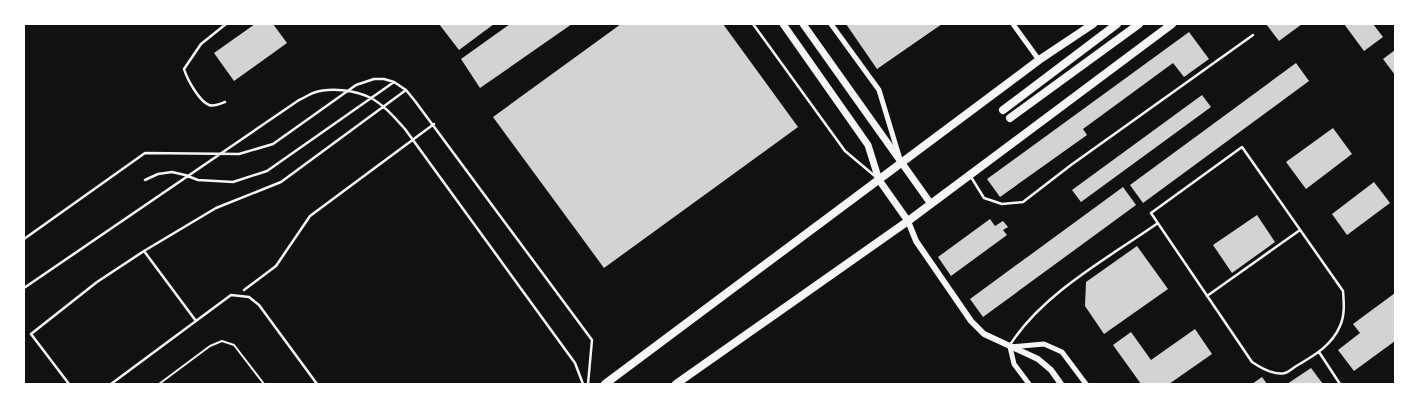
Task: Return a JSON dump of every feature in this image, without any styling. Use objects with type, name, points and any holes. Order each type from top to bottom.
[{"type":"main road","points":[[783,24],[868,145],[879,180],[908,221]]},
{"type":"main road","points":[[803,24],[931,204]]},
{"type":"main road","points":[[605,384],[1039,60],[1093,24]]},
{"type":"main road","points":[[1003,110],[1117,24]]},
{"type":"main road","points":[[1010,118],[1139,24]]},
{"type":"main road","points":[[676,384],[908,221],[1172,24]]},
{"type":"street","points":[[831,24],[879,90],[902,164]]},
{"type":"street","points":[[1012,24],[1039,60]]},
{"type":"street","points":[[908,221],[916,241],[971,321],[984,334],[1038,359],[1051,370],[1061,384]]},
{"type":"street","points":[[1010,347],[1044,344],[1062,352],[1086,384]]},
{"type":"street","points":[[1010,347],[1014,364],[1029,384]]},
{"type":"lane","points":[[225,102],[209,105],[202,100],[188,79],[184,69],[201,44],[226,24]]},
{"type":"lane","points":[[753,24],[845,151],[879,180]]},
{"type":"lane","points":[[970,175],[984,198],[1002,204],[1023,202],[1071,165],[1253,35]]},
{"type":"lane","points":[[24,239],[145,153],[239,154],[273,144],[365,81],[374,78],[384,79],[394,82],[406,90],[434,124],[592,340],[588,384]]},
{"type":"lane","points":[[145,180],[158,174],[172,172],[198,180],[234,182],[268,171],[394,82]]},
{"type":"lane","points":[[24,288],[299,100],[314,92],[334,90],[354,92],[371,98],[386,109],[405,129],[575,363],[582,384]]},
{"type":"lane","points":[[69,384],[31,334],[97,282],[144,251],[216,208],[281,182],[406,90]]},
{"type":"lane","points":[[244,290],[276,266],[310,216],[434,124]]},
{"type":"lane","points":[[1242,146],[1343,292],[1344,308],[1341,325],[1332,340],[1319,352],[1285,373],[1262,369],[1252,362],[1245,353],[1158,223],[1151,213],[1242,146]]},
{"type":"lane","points":[[1010,347],[1021,329],[1052,297],[1158,223]]},
{"type":"lane","points":[[1207,296],[1300,230]]},
{"type":"lane","points":[[144,251],[196,321]]},
{"type":"lane","points":[[111,384],[231,295],[249,297],[259,305],[317,384]]},
{"type":"lane","points":[[1319,352],[1340,384]]},
{"type":"path","points":[[159,384],[210,346],[222,341],[234,345],[264,384]]},
{"type":"building","points":[[255,24],[273,24],[287,43],[234,81],[214,53]]},
{"type":"building","points":[[439,24],[494,24],[459,50]]},
{"type":"building","points":[[510,24],[572,24],[480,88],[461,59]]},
{"type":"building","points":[[621,24],[723,24],[798,127],[604,268],[493,117]]},
{"type":"building","points":[[846,24],[942,24],[877,69]]},
{"type":"building","points":[[1266,24],[1302,24],[1279,41]]},
{"type":"building","points":[[1344,24],[1373,24],[1383,37],[1364,51]]},
{"type":"building","points":[[1189,32],[1209,59],[1184,77],[1173,63],[1083,129],[1087,135],[1000,197],[987,179]]},
{"type":"building","points":[[1395,50],[1395,75],[1383,59]]},
{"type":"building","points":[[1296,63],[1309,81],[1143,203],[1130,185]]},
{"type":"building","points":[[1202,95],[1211,107],[1081,202],[1072,190]]},
{"type":"building","points":[[1333,128],[1352,154],[1306,189],[1286,162]]},
{"type":"building","points":[[1374,182],[1390,203],[1347,235],[1332,214]]},
{"type":"building","points":[[1123,187],[1136,205],[983,317],[970,299]]},
{"type":"building","points":[[1257,215],[1275,242],[1232,273],[1213,245]]},
{"type":"building","points":[[990,219],[995,226],[1003,221],[1008,227],[1003,230],[1007,235],[951,276],[938,257]]},
{"type":"building","points":[[1137,246],[1168,289],[1104,334],[1085,306],[1086,282]]},
{"type":"building","points":[[1395,293],[1395,341],[1354,371],[1338,350],[1360,333],[1353,324]]},
{"type":"building","points":[[1195,329],[1212,354],[1169,384],[1141,384],[1113,345],[1131,332],[1151,360]]},
{"type":"building","points":[[1311,368],[1323,384],[1287,384]]},
{"type":"building","points":[[1262,377],[1267,384],[1252,384]]}]
